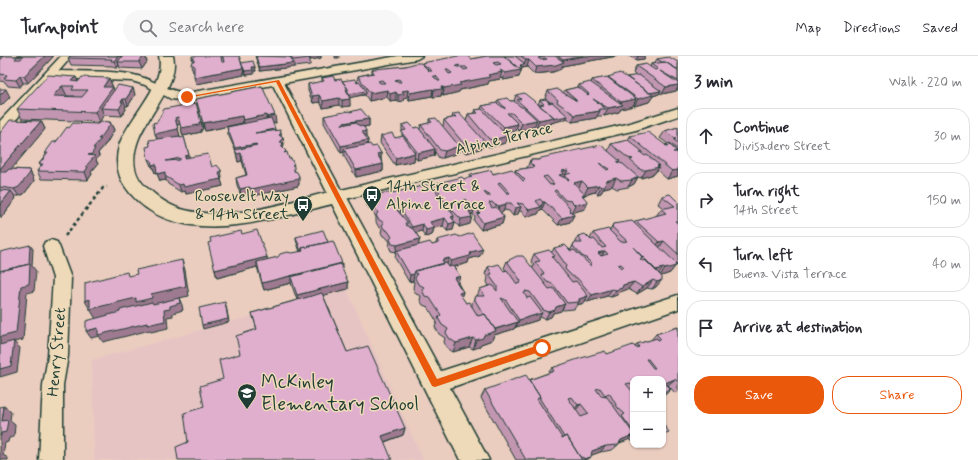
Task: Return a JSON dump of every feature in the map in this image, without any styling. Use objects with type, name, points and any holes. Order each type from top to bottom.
[{"type":"street","points":[[0,129],[67,56]]},
{"type":"street","points":[[166,56],[168,73],[129,143],[124,169],[132,185],[145,198],[166,212],[188,218],[236,220],[337,196]]},
{"type":"street","points":[[50,74],[133,78],[149,83],[175,96],[187,97],[417,56]]},
{"type":"street","points":[[277,81],[475,460]]},
{"type":"street","name":"Alpine Terrace","points":[[337,196],[631,127],[678,112]]},
{"type":"street","name":"Henry Street","points":[[51,460],[53,385],[58,356],[62,278],[57,243]]},
{"type":"street","points":[[435,383],[678,302]]},
{"type":"path","points":[[57,243],[103,188],[108,186]]},
{"type":"shaded area","name":"McKinley Elementary School","points":[[347,290],[423,460],[94,460],[92,360]]},
{"type":"building","points":[[5,56],[17,56],[15,59],[21,59],[23,56],[45,56],[24,76],[20,76],[16,80],[4,79],[7,75],[0,74],[0,60]]},
{"type":"building","points":[[70,56],[118,56],[114,61],[111,61],[112,59],[68,58]]},
{"type":"building","points":[[122,56],[144,56],[139,62],[118,62]]},
{"type":"building","points":[[192,56],[239,56],[243,68],[194,77],[194,65],[191,65],[194,58],[192,58]]},
{"type":"building","points":[[256,56],[290,57],[294,63],[259,67]]},
{"type":"building","points":[[291,56],[308,56],[310,58],[293,60]]},
{"type":"building","points":[[458,56],[467,56],[471,59],[487,56],[504,56],[521,70],[505,73],[500,70],[502,72],[488,75],[490,77],[459,83],[461,85],[410,93],[408,90],[402,91],[404,94],[398,95],[396,92],[390,94],[388,90],[370,93],[358,76],[374,73],[372,70],[374,69],[406,66],[416,63],[421,63],[429,71],[432,71],[422,63]],"holes":[[[498,62],[501,64],[496,65],[493,63]],[[461,67],[466,67],[468,69],[464,70]],[[446,70],[448,70],[452,73],[449,74]],[[433,76],[436,76],[440,81],[438,81]],[[382,80],[385,83],[380,83],[378,81]]]},
{"type":"building","points":[[504,56],[515,56],[525,64],[520,65],[522,67],[518,68]]},
{"type":"building","points":[[521,56],[555,56],[564,62],[556,65],[536,67],[529,60],[526,60]],"holes":[[[543,57],[547,59],[541,60],[538,58]]]},
{"type":"building","points":[[558,56],[583,56],[563,60]]},
{"type":"building","points":[[669,57],[678,62],[678,69],[657,59]]},
{"type":"building","points":[[253,61],[255,67],[252,67],[253,70],[245,71],[241,63]]},
{"type":"building","points":[[665,62],[678,70],[678,81],[660,71],[678,83],[678,85],[666,87],[636,66],[646,64],[655,70],[658,69],[651,64]]},
{"type":"building","points":[[620,73],[653,95],[638,99],[608,77]]},
{"type":"building","points":[[48,75],[76,77],[72,81],[78,82],[82,77],[109,78],[103,87],[113,87],[95,112],[17,109]],"holes":[[[62,86],[74,86],[72,90],[88,90],[82,97],[53,96]]]},
{"type":"building","points":[[639,75],[661,91],[649,93],[627,77]]},
{"type":"building","points":[[333,76],[335,80],[341,79],[348,89],[346,89],[350,99],[342,100],[339,98],[323,101],[319,95],[312,96],[308,84],[324,81],[322,78]]},
{"type":"building","points":[[607,77],[636,99],[621,102],[592,80]]},
{"type":"building","points":[[355,79],[357,83],[360,82],[366,91],[349,94],[348,89],[342,81]]},
{"type":"building","points":[[590,82],[623,105],[608,108],[593,99],[606,109],[599,109],[600,111],[575,115],[557,102],[558,100],[548,91],[557,89],[577,101],[565,90],[578,87],[588,95],[589,94],[579,85]]},
{"type":"building","points":[[118,85],[133,88],[126,99],[123,99],[121,102],[123,102],[119,109],[101,108]]},
{"type":"building","points":[[262,86],[275,115],[267,117],[266,115],[243,120],[242,116],[203,123],[196,99]]},
{"type":"building","points":[[0,89],[6,89],[0,95]]},
{"type":"building","points":[[524,93],[554,117],[539,120],[517,100],[521,99],[516,95]]},
{"type":"building","points":[[507,98],[523,107],[537,120],[522,123],[512,113],[507,113],[518,124],[504,127],[482,106],[497,103],[505,109],[498,100]]},
{"type":"building","points":[[546,99],[549,103],[552,102],[568,116],[553,119],[554,117],[539,105],[544,104],[540,100]]},
{"type":"building","points":[[196,103],[201,122],[199,122],[199,125],[181,128],[178,117],[175,118],[178,129],[155,134],[153,123],[157,122],[164,109]]},
{"type":"building","points":[[361,109],[369,119],[343,123],[342,125],[356,122],[358,125],[364,127],[366,131],[362,132],[368,140],[341,146],[324,116]]},
{"type":"building","points":[[482,109],[507,136],[493,140],[489,139],[468,114],[478,113],[475,110]]},
{"type":"building","points":[[459,113],[484,141],[469,146],[465,145],[444,120],[456,117],[453,114]]},
{"type":"building","points":[[271,118],[275,129],[255,133],[280,130],[281,133],[279,135],[283,138],[279,142],[282,142],[283,145],[281,146],[286,151],[284,153],[287,152],[289,159],[291,158],[294,165],[292,165],[294,166],[294,171],[297,172],[299,176],[298,179],[252,189],[249,187],[240,189],[236,178],[247,175],[241,153],[237,154],[235,150],[257,145],[235,148],[227,127]]},
{"type":"building","points":[[436,118],[459,146],[445,151],[440,150],[421,125],[432,122],[429,119]]},
{"type":"building","points":[[10,120],[41,121],[0,169],[0,133]]},
{"type":"building","points":[[100,121],[111,123],[102,136],[98,139],[101,139],[93,148],[95,148],[92,154],[88,155],[95,156],[86,166],[88,167],[85,172],[37,171],[43,164],[39,164],[48,153],[45,153],[53,142],[56,142],[67,127],[69,128],[73,123],[98,124]]},
{"type":"building","points":[[409,123],[414,128],[418,127],[435,149],[418,153],[402,133],[402,131],[406,130],[402,125]]},
{"type":"building","points":[[678,127],[678,143],[674,140],[676,139],[665,131]]},
{"type":"building","points":[[648,132],[667,146],[670,145],[677,151],[673,152],[678,152],[678,170],[672,171],[630,136]]},
{"type":"building","points":[[392,133],[395,138],[403,136],[415,153],[396,158],[381,136]]},
{"type":"building","points":[[180,136],[180,138],[184,137],[189,155],[185,156],[185,158],[208,154],[212,167],[217,165],[221,170],[219,173],[221,179],[184,187],[183,184],[179,185],[165,176],[165,172],[157,174],[156,164],[152,165],[151,160],[148,159],[146,147],[150,146],[149,140]],"holes":[[[180,158],[180,160],[166,161]]]},
{"type":"building","points":[[628,140],[643,152],[640,152],[645,156],[647,155],[659,165],[657,166],[659,167],[641,170],[630,160],[633,159],[628,158],[611,144]]},
{"type":"building","points":[[670,143],[678,150],[678,152],[676,152],[677,151],[670,145],[665,145]]},
{"type":"building","points":[[370,144],[372,147],[377,146],[381,153],[377,154],[383,164],[356,170],[344,149]]},
{"type":"building","points":[[601,145],[620,161],[617,162],[623,164],[638,177],[632,180],[621,181],[616,178],[606,181],[605,186],[601,187],[599,185],[588,187],[582,181],[574,183],[585,195],[582,195],[588,202],[575,205],[571,201],[565,200],[556,190],[554,191],[570,208],[569,210],[574,215],[562,218],[540,199],[536,201],[541,207],[529,210],[523,204],[517,203],[521,207],[515,208],[511,203],[506,203],[499,206],[492,202],[489,203],[492,208],[496,207],[504,217],[483,223],[477,214],[480,213],[475,207],[471,207],[465,199],[463,200],[472,211],[469,211],[472,217],[461,219],[445,203],[442,198],[443,197],[434,184],[462,177],[464,179],[472,177],[470,175],[491,170],[493,174],[512,169],[523,181],[525,180],[515,170],[534,167],[529,162],[531,162],[530,160],[540,160],[541,158]],"holes":[[[599,163],[609,169],[607,170]],[[568,170],[571,173],[565,175],[569,180],[559,175],[564,174],[562,171]],[[547,176],[554,184],[550,185],[543,177]],[[500,182],[510,193],[507,193],[498,183]]]},
{"type":"building","points":[[9,169],[29,170],[30,173],[19,187],[14,189],[0,187],[0,172],[6,172]]},
{"type":"building","points":[[431,184],[441,198],[439,198],[443,204],[445,203],[454,216],[451,217],[455,222],[449,224],[445,218],[430,222],[434,228],[426,230],[423,224],[412,227],[401,209],[397,210],[408,223],[405,223],[406,225],[413,229],[420,239],[397,245],[392,244],[390,239],[392,237],[388,231],[384,229],[382,225],[384,223],[378,219],[376,215],[378,213],[373,204],[367,198],[371,195],[378,196],[383,193],[392,193]]},
{"type":"building","points":[[0,190],[11,191],[0,205]]},
{"type":"building","points":[[670,194],[678,202],[678,220],[675,221],[678,224],[678,254],[664,241],[659,242],[636,221],[666,213],[661,209],[675,206],[662,196]]},
{"type":"building","points":[[632,221],[677,264],[675,264],[676,266],[656,270],[633,247],[643,258],[640,259],[643,261],[645,260],[662,277],[662,280],[657,282],[653,280],[642,287],[634,282],[623,285],[622,288],[616,290],[612,289],[592,295],[577,278],[572,276],[565,269],[566,265],[554,248],[565,245],[571,251],[574,250],[591,266],[591,263],[573,246],[574,243],[582,243],[578,236],[585,234],[591,240],[594,239],[602,248],[606,247],[593,233],[608,229],[621,242],[627,241],[612,227],[613,224]],"holes":[[[605,251],[608,254],[601,256],[598,253]],[[621,264],[624,267],[621,268],[618,265]]]},
{"type":"building","points":[[257,230],[267,257],[215,270],[208,243],[211,242],[210,238],[241,231],[242,234]]},
{"type":"building","points":[[323,230],[328,242],[302,248],[301,251],[296,237]]},
{"type":"building","points":[[472,233],[483,249],[471,252],[470,256],[451,261],[449,258],[442,260],[444,263],[415,271],[414,274],[410,275],[396,251],[430,242],[432,245],[439,243],[437,240],[456,235],[460,237]]},
{"type":"building","points":[[333,241],[342,263],[262,283],[257,262],[278,257],[280,254],[287,252],[292,253],[303,251],[302,248]]},
{"type":"building","points":[[30,245],[29,264],[0,271],[0,252]]},
{"type":"building","points":[[549,250],[555,256],[552,257],[572,282],[576,281],[588,296],[579,299],[579,302],[567,303],[553,284],[547,282],[542,276],[544,273],[535,262],[540,261],[534,254]]},
{"type":"building","points":[[517,256],[523,256],[549,289],[553,288],[565,304],[556,307],[555,310],[549,312],[543,310],[530,292],[525,291],[526,292],[524,293],[527,298],[530,297],[542,313],[519,320],[506,300],[501,298],[518,322],[495,329],[485,314],[484,315],[475,300],[475,296],[485,296],[480,289],[492,285],[497,291],[497,286],[489,275],[492,274],[488,267],[499,264],[504,271],[507,270],[517,284],[520,283],[521,281],[507,261]]},
{"type":"building","points":[[182,260],[186,286],[151,294],[152,298],[136,302],[136,298],[90,309],[90,299],[85,301],[85,283],[127,272],[128,276],[137,274],[136,270]]},
{"type":"building","points":[[446,263],[449,267],[453,266],[460,276],[454,278],[463,292],[459,293],[466,303],[469,302],[478,316],[485,314],[496,331],[484,335],[483,338],[476,340],[473,338],[456,343],[450,339],[446,333],[448,329],[442,325],[438,318],[441,315],[430,298],[425,296],[422,290],[424,287],[418,284],[415,278],[417,275],[415,271]]},
{"type":"building","points":[[30,264],[29,284],[21,286],[16,333],[0,337],[0,271]]},
{"type":"building","points":[[340,264],[348,282],[297,295],[291,277]]},
{"type":"building","name":"McKinley Elementary School","points":[[322,293],[347,352],[368,346],[405,428],[382,436],[392,460],[178,460],[176,447],[188,442],[184,413],[204,407],[200,386],[223,379],[219,360],[240,354],[236,336],[257,329],[252,313]]},
{"type":"building","points":[[179,298],[180,303],[170,306],[170,309],[164,310],[165,321],[147,325],[147,323],[98,335],[98,328],[86,331],[86,321],[152,302],[153,304]]},
{"type":"building","points":[[225,302],[228,319],[202,325],[199,308]]},
{"type":"building","points":[[678,327],[678,382],[675,379],[666,383],[666,376],[630,376],[630,383],[626,384],[630,389],[630,427],[622,416],[625,414],[618,408],[609,393],[605,395],[600,388],[596,389],[601,396],[607,397],[630,429],[630,436],[621,440],[618,445],[606,446],[592,451],[591,457],[584,459],[580,457],[567,436],[564,437],[529,380],[554,371],[552,368],[578,359],[605,351],[607,354],[633,345],[636,348],[639,347],[637,344],[657,338],[658,340],[661,339],[656,334]],"holes":[[[646,359],[648,359],[655,368],[653,368]],[[572,397],[578,405],[581,404],[589,414],[581,417],[568,398]]]},
{"type":"building","points":[[14,341],[11,366],[0,369],[0,345]]},
{"type":"building","points":[[526,375],[540,397],[537,399],[562,438],[567,436],[582,460],[526,460],[485,390]]},
{"type":"building","points":[[666,384],[671,389],[666,391]]},
{"type":"building","points":[[4,406],[2,421],[8,420],[6,432],[1,433],[0,436],[0,407]]},
{"type":"place","name":"14th Street & Alpine Terrace","points":[[372,212]]},
{"type":"place","name":"Roosevelt Way & 14th Street","points":[[303,222]]},
{"type":"place","name":"McKinley Elementary School","points":[[247,410]]},
{"type":"route","points":[[187,97],[277,81],[435,383],[542,348]]}]
